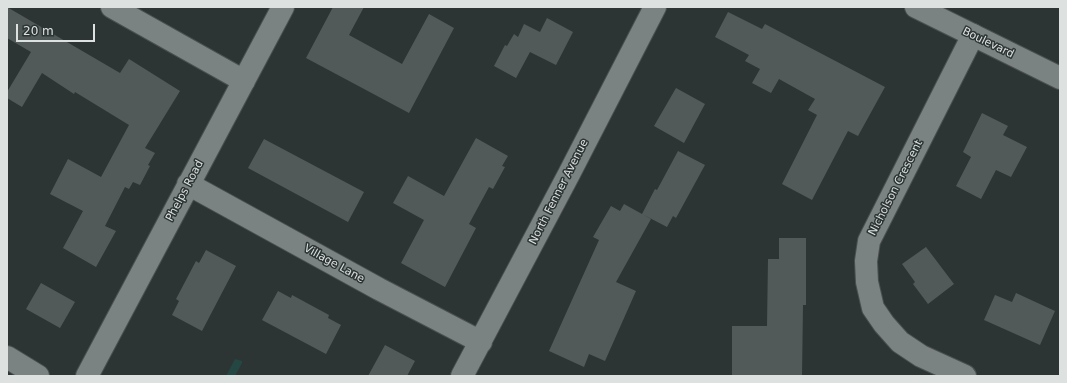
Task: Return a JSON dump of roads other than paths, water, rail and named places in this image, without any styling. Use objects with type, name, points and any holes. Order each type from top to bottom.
[{"type":"street","points":[[112,7],[244,81]]},
{"type":"street","name":"Phelps Road","points":[[87,376],[283,7]]},
{"type":"street","name":"North Fenner Avenue","points":[[462,376],[655,7]]},
{"type":"street","name":"Boulevard","points":[[916,7],[1060,78]]},
{"type":"street","name":"Nicholson Crescent","points":[[965,376],[921,356],[900,342],[884,324],[873,308],[867,282],[866,261],[869,241],[973,35]]},
{"type":"street","name":"Village Lane","points":[[188,184],[379,289],[481,342]]},
{"type":"street","points":[[7,357],[38,376]]}]
